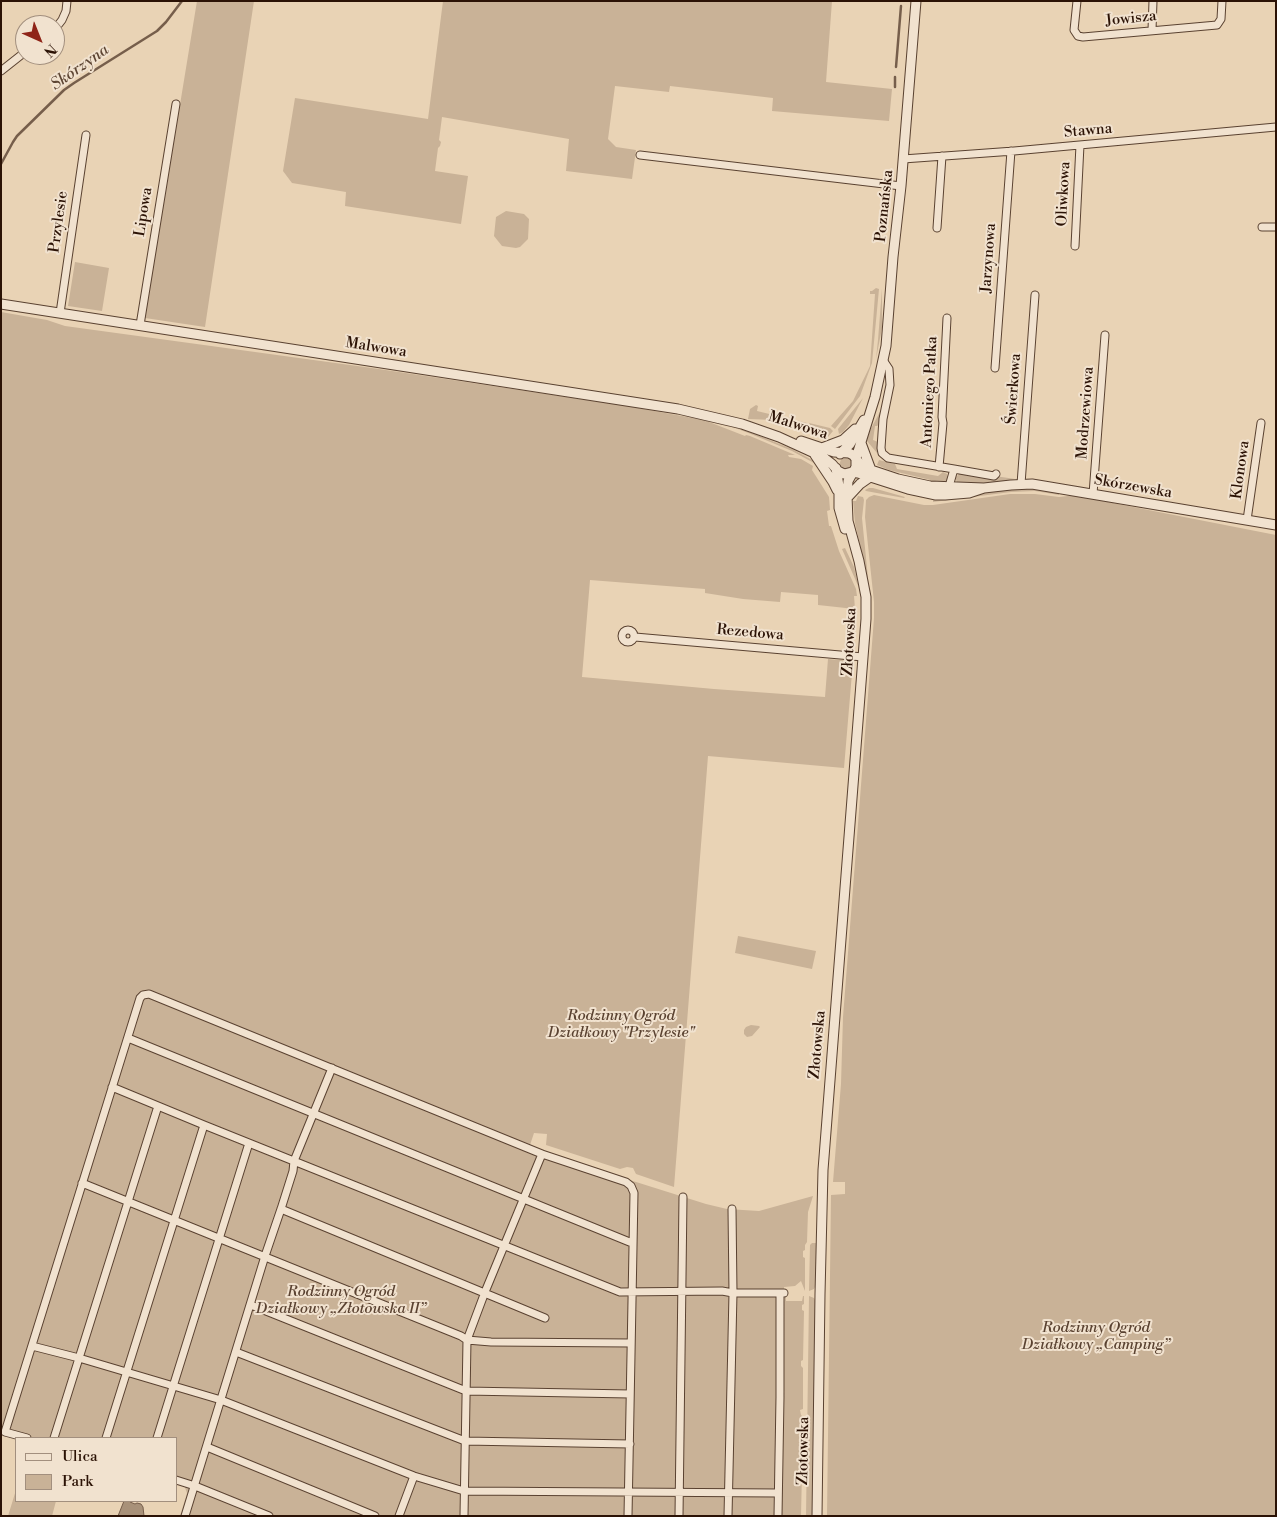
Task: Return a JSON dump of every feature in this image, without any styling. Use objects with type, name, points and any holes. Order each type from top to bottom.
[{"type":"street","points":[[64,15],[68,1]]},
{"type":"street","name":"Poznańska","points":[[852,472],[856,467],[858,450],[874,397],[886,346],[916,1]]},
{"type":"street","name":"Jowisza","points":[[1077,1],[1074,30],[1078,36],[1084,37],[1216,25],[1221,19],[1222,1]]},
{"type":"street","points":[[1152,30],[1153,1]]},
{"type":"street","points":[[1,71],[15,60]]},
{"type":"street","name":"Lipowa","points":[[140,325],[176,104]]},
{"type":"street","name":"Stawna","points":[[903,159],[1276,127]]},
{"type":"street","name":"Przylesie","points":[[60,313],[86,135]]},
{"type":"street","name":"Oliwkowa","points":[[1075,246],[1080,145]]},
{"type":"street","name":"Jarzynowa","points":[[995,368],[1011,151]]},
{"type":"street","points":[[640,155],[901,186]]},
{"type":"street","points":[[937,228],[942,156]]},
{"type":"street","points":[[1262,227],[1276,226]]},
{"type":"street","name":"Świerkowa","points":[[1021,484],[1035,295]]},
{"type":"street","name":"Malwowa","points":[[1,304],[643,403],[768,429],[842,453],[851,453],[858,450]]},
{"type":"street","name":"Antoniego Patka","points":[[939,467],[943,423],[947,318]]},
{"type":"street","name":"Modrzewiowa","points":[[1093,494],[1105,335]]},
{"type":"street","points":[[883,360],[889,369],[890,385],[883,419],[880,448],[882,453],[888,458],[994,476],[996,474]]},
{"type":"street","points":[[822,448],[846,437],[868,414]]},
{"type":"street","points":[[836,468],[838,455],[850,444],[868,414]]},
{"type":"street","name":"Klonowa","points":[[1247,520],[1261,423]]},
{"type":"street","name":"Malwowa","points":[[745,425],[779,437],[828,460],[836,468]]},
{"type":"street","points":[[843,496],[871,474],[858,450]]},
{"type":"street","name":"Skórzewska","points":[[858,450],[861,464],[871,474]]},
{"type":"street","name":"Malwowa","points":[[813,453],[843,496]]},
{"type":"street","name":"Skórzewska","points":[[836,468],[844,474],[852,472],[871,474],[930,486],[947,492],[1021,484],[1044,486],[1276,525]]},
{"type":"street","name":"Złotowska","points":[[836,468],[843,496]]},
{"type":"street","points":[[947,492],[954,469]]},
{"type":"street","name":"Złotowska","points":[[817,1516],[823,1170],[866,610],[862,578],[855,563],[840,513],[843,496],[852,472]]},
{"type":"street","name":"Rezedowa","points":[[635,637],[863,657]]},
{"type":"street","points":[[23,1437],[5,1432],[140,998],[143,995],[149,994],[542,1154],[626,1182],[631,1186],[634,1193],[628,1516]]},
{"type":"street","points":[[128,1038],[632,1243]]},
{"type":"street","points":[[185,1516],[293,1171],[294,1161],[332,1068]]},
{"type":"street","points":[[112,1086],[204,1125],[620,1292],[722,1291],[733,1293],[782,1293],[778,1516]]},
{"type":"street","points":[[54,1437],[158,1106]]},
{"type":"street","points":[[106,1437],[204,1125]]},
{"type":"street","points":[[157,1437],[218,1237],[249,1143]]},
{"type":"street","points":[[464,1516],[467,1340],[542,1154]]},
{"type":"street","points":[[82,1183],[265,1256],[467,1340],[519,1343],[631,1343]]},
{"type":"street","points":[[679,1516],[683,1197]]},
{"type":"street","points":[[281,1209],[545,1318]]},
{"type":"street","points":[[728,1516],[733,1293],[732,1209]]},
{"type":"street","points":[[251,1305],[466,1391],[630,1394]]},
{"type":"street","points":[[32,1346],[221,1400],[414,1476],[464,1491],[778,1493]]},
{"type":"street","points":[[236,1352],[465,1441],[630,1444]]},
{"type":"street","points":[[207,1447],[375,1516]]},
{"type":"street","points":[[399,1516],[414,1476]]},
{"type":"street","points":[[178,1481],[269,1516]]},
{"type":"green space","points":[[197,1],[254,1],[205,327],[145,318]]},
{"type":"green space","points":[[443,1],[832,1],[826,82],[892,89],[889,121],[772,111],[773,98],[670,86],[669,92],[615,86],[608,139],[616,147],[636,150],[632,179],[566,171],[569,139],[442,117],[439,140],[441,142],[438,148],[435,171],[468,176],[461,224],[345,206],[346,192],[292,183],[283,171],[295,98],[428,119]]},
{"type":"green space","points":[[506,211],[524,214],[529,219],[528,239],[520,247],[502,246],[494,236],[496,217]]},
{"type":"green space","points":[[75,262],[109,268],[102,311],[68,306]]},
{"type":"green space","points":[[876,288],[879,289],[872,363],[860,396],[835,429],[831,426],[853,401],[870,366],[875,294],[870,294],[870,291]]},
{"type":"green space","points":[[882,289],[882,328],[876,359],[878,340]]},
{"type":"green space","points":[[1,312],[47,320],[65,326],[372,368],[627,406],[704,420],[745,436],[750,436],[795,455],[788,455],[789,457],[801,459],[813,466],[812,470],[829,497],[830,510],[827,511],[829,526],[831,526],[839,551],[856,589],[857,596],[854,596],[855,609],[818,605],[818,595],[781,592],[780,602],[705,593],[705,589],[590,580],[582,677],[825,697],[828,659],[853,661],[844,768],[708,756],[674,1187],[636,1174],[633,1168],[620,1169],[546,1145],[547,1134],[534,1133],[530,1145],[562,1158],[617,1176],[727,1209],[759,1211],[813,1196],[808,1212],[807,1242],[803,1251],[803,1257],[805,1258],[805,1291],[801,1281],[795,1286],[784,1287],[786,1301],[802,1301],[804,1296],[804,1304],[802,1305],[802,1310],[804,1311],[803,1360],[801,1361],[803,1368],[803,1409],[800,1410],[802,1416],[802,1464],[799,1470],[802,1471],[801,1516],[180,1516],[187,1493],[184,1485],[178,1484],[178,1437],[15,1438],[1,1434]]},
{"type":"green space","points":[[863,398],[849,425],[839,434],[838,429]]},
{"type":"green space","points":[[756,405],[758,406],[757,411],[794,420],[792,426],[774,420],[748,419],[750,409]]},
{"type":"green space","points":[[881,410],[880,424],[875,426],[873,440],[878,442],[877,453],[867,441],[869,432]]},
{"type":"green space","points":[[795,420],[807,423],[813,434],[794,427]]},
{"type":"green space","points":[[809,423],[830,428],[833,431],[828,437],[822,438],[815,435]]},
{"type":"green space","points":[[730,426],[792,449],[814,461],[814,463],[792,451]]},
{"type":"green space","points":[[844,457],[848,457],[852,463],[848,469],[844,469],[840,465],[840,461]]},
{"type":"green space","points":[[879,460],[895,464],[897,469],[938,476],[943,472],[947,474],[948,479],[943,483],[889,470],[877,465]]},
{"type":"green space","points":[[960,473],[1015,479],[980,485],[958,484],[955,478]]},
{"type":"green space","points":[[873,488],[905,497],[865,490]]},
{"type":"green space","points":[[1010,489],[1035,489],[1059,493],[1059,495],[1035,491],[1011,492],[933,502],[933,500]]},
{"type":"green space","name":"Rodzinny Ogród Działkowy „Camping”","points":[[1010,494],[1035,494],[1059,497],[1076,495],[1276,535],[1276,1516],[827,1516],[831,1195],[845,1194],[845,1182],[833,1182],[841,1084],[843,1017],[874,618],[865,517],[866,500],[874,495],[924,505],[933,505]]},
{"type":"green space","points":[[858,496],[863,497],[864,500],[862,518],[869,588],[855,523],[853,501],[856,501]]},
{"type":"green space","points":[[845,548],[854,567],[859,588],[842,549]]},
{"type":"green space","points":[[738,936],[816,951],[812,969],[735,953]]},
{"type":"green space","points":[[751,1025],[760,1027],[752,1036],[747,1037],[744,1034],[744,1030]]},
{"type":"green space","points":[[817,1243],[816,1285],[814,1289],[809,1291],[810,1245]]},
{"type":"green space","points":[[809,1296],[814,1298],[816,1302],[813,1516],[806,1516]]},
{"type":"green space","points":[[15,1493],[15,1502],[56,1502],[52,1516],[8,1516]]},
{"type":"shaded area","points":[[124,1502],[141,1504],[143,1507],[144,1516],[118,1516]]},
{"type":"waterway","name":"Skórzyna","points":[[1,164],[17,136],[64,90],[157,31],[182,1]]},
{"type":"waterway","points":[[896,67],[901,6]]},
{"type":"waterway","points":[[895,77],[895,87]]},
{"type":"park label","name":"Rodzinny Ogród Działkowy \"Przylesie\"","points":[[621,1024]]},
{"type":"park label","name":"Rodzinny Ogród Działkowy „Złotowska II”","points":[[341,1300]]}]
